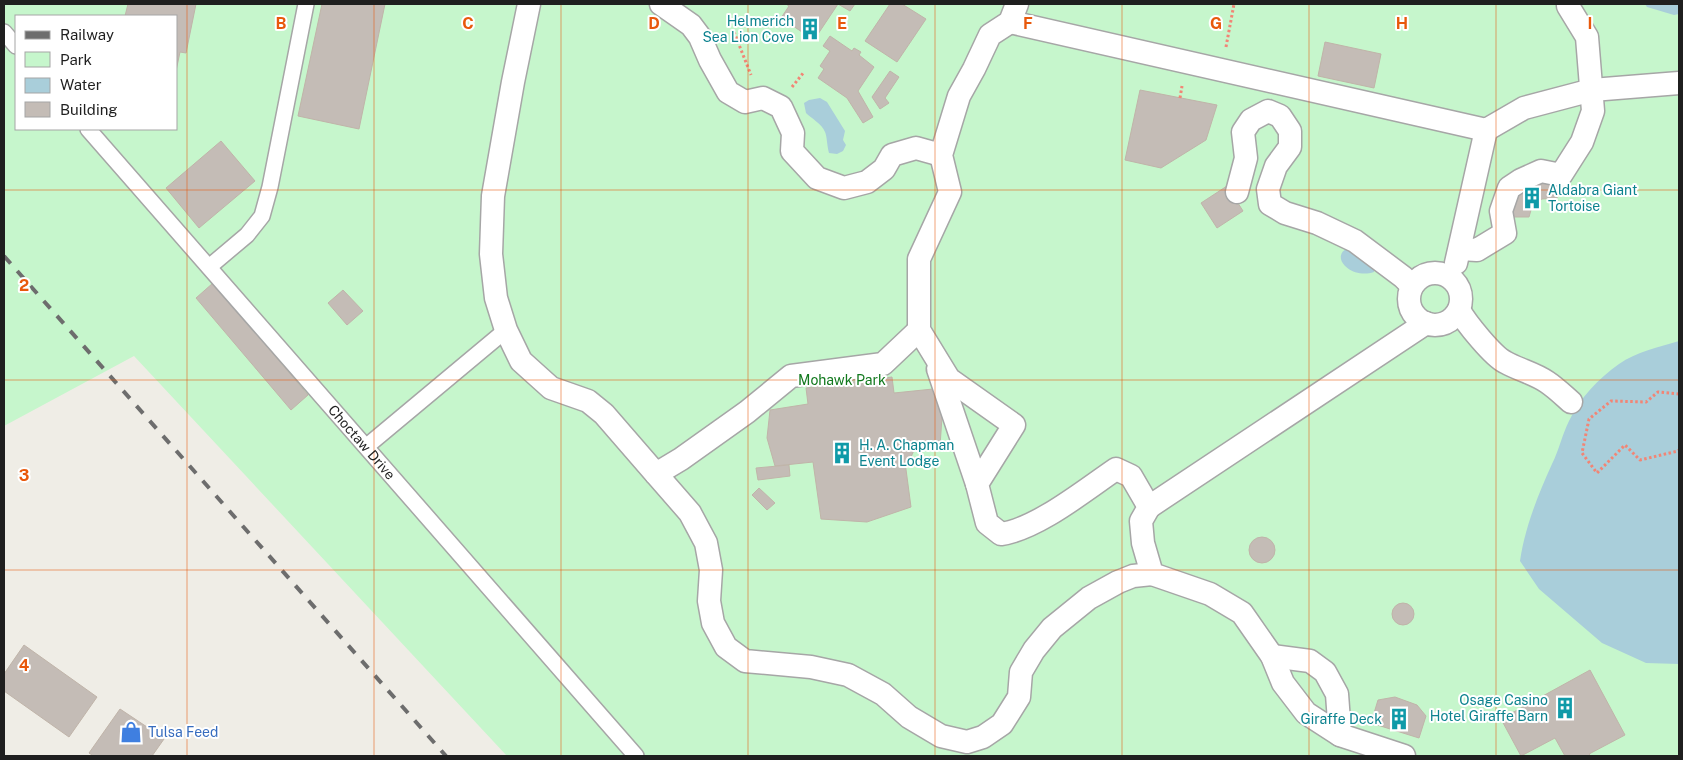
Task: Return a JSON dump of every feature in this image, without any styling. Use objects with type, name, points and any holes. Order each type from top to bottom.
[{"type":"street","points":[[529,4],[512,82],[493,196],[491,254],[496,298],[506,330],[521,360],[551,388],[588,401],[604,414],[690,513],[706,543],[711,570],[709,601],[713,623],[726,647],[744,661],[811,667],[848,675],[882,694],[909,717],[941,736],[967,742],[983,736],[1002,724],[1019,697],[1021,672],[1034,650],[1052,628],[1089,598],[1118,582],[1133,576],[1152,574],[1210,594],[1242,614],[1272,656],[1283,683],[1306,713],[1340,735],[1404,756]]},
{"type":"street","points":[[661,4],[691,25],[700,37],[710,60],[728,92],[745,102],[763,98],[781,108],[793,133],[792,151],[817,178],[844,188],[867,182],[884,169],[892,155],[916,148],[941,155]]},
{"type":"street","points":[[1460,249],[1477,250],[1505,234],[1501,211],[1509,188],[1521,180],[1542,171],[1561,175],[1582,142],[1593,111],[1587,37],[1568,4]]},
{"type":"street","points":[[977,484],[1014,425],[950,379],[932,352],[920,330],[919,259],[950,192],[941,155],[959,96],[990,35],[1014,13],[1222,69],[1486,130],[1524,108],[1592,90],[1679,83]]},
{"type":"street","points":[[1237,192],[1246,158],[1243,132],[1251,120],[1268,111],[1280,116],[1290,131],[1290,147],[1276,166],[1268,189],[1270,204],[1284,213],[1317,223],[1355,241],[1412,286]]},
{"type":"street","points":[[1453,279],[1486,130]]},
{"type":"street","points":[[1431,272],[1442,273],[1453,279],[1460,288],[1462,299],[1460,310],[1446,324],[1426,323],[1417,318],[1410,308],[1409,297],[1412,286],[1420,277],[1431,272]]},
{"type":"street","points":[[1460,310],[1464,318],[1503,362],[1547,382],[1571,402]]},
{"type":"street","points":[[1152,574],[1143,543],[1141,521],[1149,507],[1426,323]]},
{"type":"street","points":[[656,474],[681,460],[747,412],[791,376],[883,364],[920,330]]},
{"type":"street","points":[[932,352],[977,484],[987,523],[1001,534],[1015,532],[1042,518],[1116,469],[1131,476],[1149,507]]},
{"type":"street","points":[[1272,656],[1310,661],[1325,672],[1337,694],[1340,735]]},
{"type":"lane","points":[[209,267],[247,235],[262,216],[270,187],[306,4]]},
{"type":"lane","points":[[4,32],[15,45]]},
{"type":"lane","name":"Choctaw Drive","points":[[89,130],[636,756]]},
{"type":"lane","points":[[366,446],[506,330]]},
{"type":"path","points":[[1222,69],[1234,4]]},
{"type":"path","points":[[734,32],[747,70],[763,98]]},
{"type":"path","points":[[1679,394],[1658,392],[1646,402],[1611,401],[1589,419],[1582,453],[1597,473],[1625,445],[1640,460],[1679,451]]},
{"type":"green space","name":"Mohawk Park","points":[[4,4],[1679,4],[1679,756],[507,756],[134,356],[4,426]]},
{"type":"water","points":[[1645,4],[1679,4],[1679,14],[1674,15],[1647,7]]},
{"type":"water","points":[[820,98],[827,102],[845,131],[843,140],[846,145],[843,151],[837,154],[829,153],[824,129],[806,113],[804,103]]},
{"type":"water","points":[[1348,248],[1374,268],[1374,272],[1358,273],[1345,266],[1341,256]]},
{"type":"water","points":[[1679,341],[1679,664],[1646,663],[1602,643],[1539,589],[1520,561],[1525,536],[1537,499],[1578,404],[1604,376],[1619,364],[1640,353]]},
{"type":"building","points":[[128,4],[196,4],[186,53],[180,52],[178,62],[178,15],[125,15]]},
{"type":"building","points":[[322,4],[385,4],[359,129],[298,116]]},
{"type":"building","name":"Helmerich Sea Lion Cove","points":[[786,4],[838,4],[814,40],[781,18],[789,6]]},
{"type":"building","points":[[838,4],[855,4],[850,11]]},
{"type":"building","points":[[890,4],[902,4],[926,19],[897,62],[865,41]]},
{"type":"building","points":[[830,36],[852,51],[854,48],[861,52],[859,55],[874,67],[858,91],[873,117],[863,123],[847,98],[818,78],[824,69],[820,66],[830,51],[823,46]]},
{"type":"building","points":[[1325,42],[1381,54],[1374,88],[1318,76]]},
{"type":"building","points":[[890,71],[899,77],[885,98],[889,103],[880,109],[872,97]]},
{"type":"building","points":[[1140,90],[1217,105],[1206,140],[1161,168],[1125,160]]},
{"type":"building","points":[[221,141],[255,181],[199,228],[166,188]]},
{"type":"building","name":"Aldabra Giant Tortoise","points":[[1552,179],[1562,182],[1557,198],[1542,199],[1535,203],[1529,217],[1510,217],[1510,209],[1521,189]]},
{"type":"building","points":[[1227,186],[1243,211],[1217,228],[1201,203]]},
{"type":"building","points":[[213,283],[308,395],[291,410],[196,298]]},
{"type":"building","points":[[343,290],[363,311],[347,325],[328,303]]},
{"type":"building","name":"H. A. Chapman Event Lodge","points":[[892,377],[894,393],[933,389],[942,417],[940,446],[915,448],[911,457],[905,462],[911,507],[867,522],[821,519],[813,462],[775,466],[767,438],[770,410],[808,404],[806,388]]},
{"type":"building","points":[[789,465],[790,476],[758,480],[756,468]]},
{"type":"building","points":[[759,488],[775,503],[767,510],[752,495]]},
{"type":"building","points":[[1262,537],[1271,541],[1275,550],[1271,559],[1262,563],[1253,559],[1249,550],[1253,541]]},
{"type":"building","points":[[1399,603],[1407,603],[1414,610],[1414,618],[1407,625],[1399,625],[1392,618],[1392,610]]},
{"type":"building","points":[[24,645],[97,697],[69,737],[4,691],[4,674]]},
{"type":"building","name":"Osage Casino Hotel Giraffe Barn","points":[[1590,670],[1625,735],[1589,754],[1591,756],[1565,756],[1555,738],[1521,756],[1501,719]]},
{"type":"building","name":"Giraffe Deck","points":[[1395,697],[1417,705],[1426,716],[1419,738],[1371,723],[1378,700]]},
{"type":"building","name":"Tulsa Feed","points":[[120,709],[150,729],[152,726],[159,731],[157,734],[164,739],[152,756],[91,756],[89,753]]},
{"type":"railway","points":[[4,256],[446,756]]},
{"type":"place","name":"Helmerich Sea Lion Cove","points":[[810,29]]},
{"type":"place","name":"Aldabra Giant Tortoise","points":[[1532,198]]},
{"type":"place","name":"H. A. Chapman Event Lodge","points":[[842,453]]},
{"type":"place","name":"Osage Casino Hotel Giraffe Barn","points":[[1565,708]]},
{"type":"place","name":"Giraffe Deck","points":[[1399,719]]},
{"type":"place","name":"Tulsa Feed","points":[[131,732]]}]
